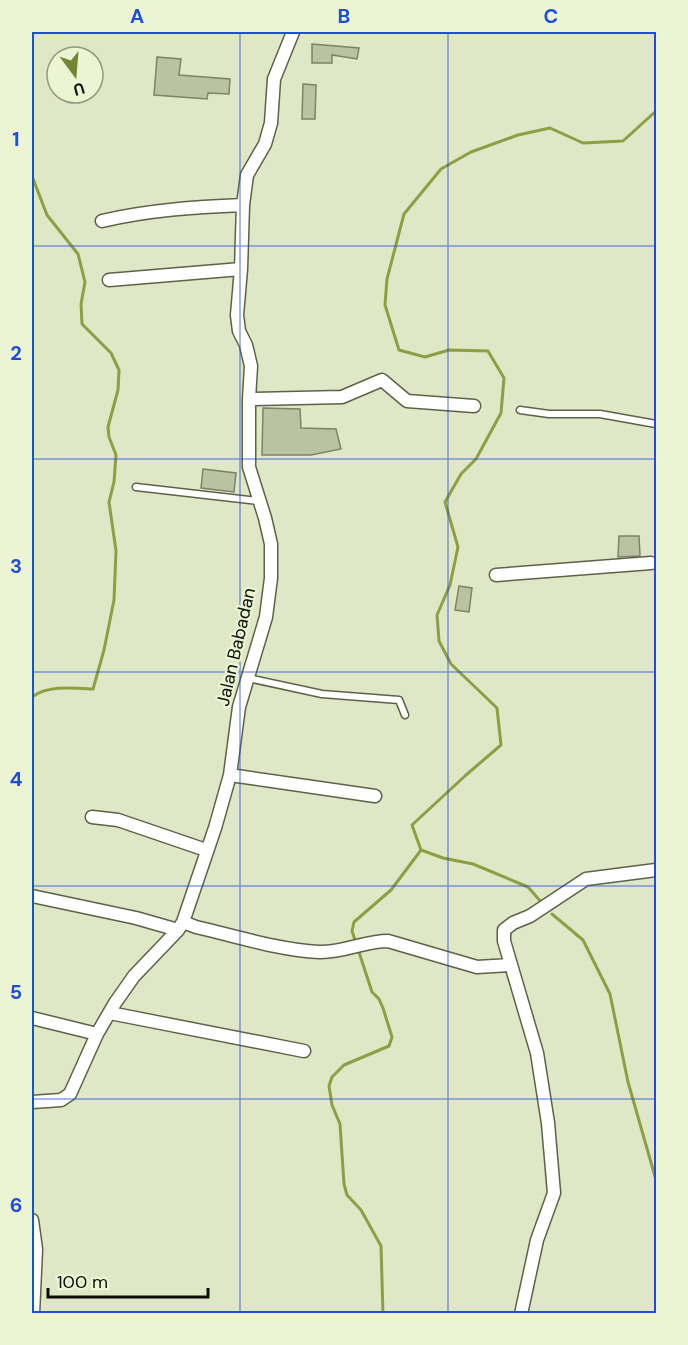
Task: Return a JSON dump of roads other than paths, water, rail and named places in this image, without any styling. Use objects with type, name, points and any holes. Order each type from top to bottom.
[{"type":"street","name":"Jalan Babadan","points":[[32,1102],[61,1100],[70,1094],[97,1034],[134,976],[181,926],[230,775],[239,707],[266,617],[271,578],[271,544],[249,467],[251,366],[246,345],[239,331],[237,315],[243,205],[247,175],[265,144],[271,123],[274,79],[292,32]]},
{"type":"street","points":[[102,221],[138,212],[243,205]]},
{"type":"street","points":[[109,280],[241,269]]},
{"type":"street","points":[[249,399],[342,397],[382,380],[406,401],[474,406]]},
{"type":"street","points":[[496,575],[651,562]]},
{"type":"street","points":[[230,775],[375,796]]},
{"type":"street","points":[[92,817],[118,820],[206,850]]},
{"type":"street","points":[[521,1314],[537,1240],[554,1193],[548,1123],[537,1053],[504,941],[504,930],[513,923],[530,916],[586,879],[657,870]]},
{"type":"street","points":[[32,896],[136,918],[196,927],[294,949],[321,952],[340,951],[375,941],[388,941],[477,967],[511,965]]},
{"type":"street","points":[[110,1013],[304,1051]]},
{"type":"street","points":[[32,1018],[97,1034]]},
{"type":"street","points":[[32,1220],[36,1250],[33,1314]]},
{"type":"lane","points":[[520,410],[549,414],[600,414],[657,424]]},
{"type":"lane","points":[[136,487],[260,501]]},
{"type":"lane","points":[[248,678],[321,694],[399,700],[405,716]]},
{"type":"waterway","points":[[542,903],[528,887],[473,864],[443,858],[421,850],[412,825],[501,745],[497,708],[451,664],[439,641],[437,615],[450,585],[458,547],[445,502],[461,474],[476,459],[501,413],[504,378],[488,351],[449,350],[425,357],[399,350],[385,305],[387,279],[404,214],[441,169],[471,152],[518,135],[550,128],[583,143],[623,141],[656,111]]},
{"type":"waterway","points":[[32,176],[47,215],[78,254],[85,282],[81,304],[82,324],[111,353],[119,370],[118,390],[108,427],[116,455],[114,482],[109,502],[116,551],[114,600],[104,650],[93,689],[53,689],[32,697]]},
{"type":"waterway","points":[[356,943],[352,931],[354,922],[391,890],[421,850]]},
{"type":"waterway","points":[[552,914],[583,940],[610,994],[628,1082],[656,1180]]},
{"type":"waterway","points":[[358,949],[372,992],[379,999],[392,1037],[389,1046],[344,1065],[332,1077],[329,1086],[332,1105],[340,1124],[344,1184],[347,1195],[361,1210],[381,1246],[383,1314]]}]
